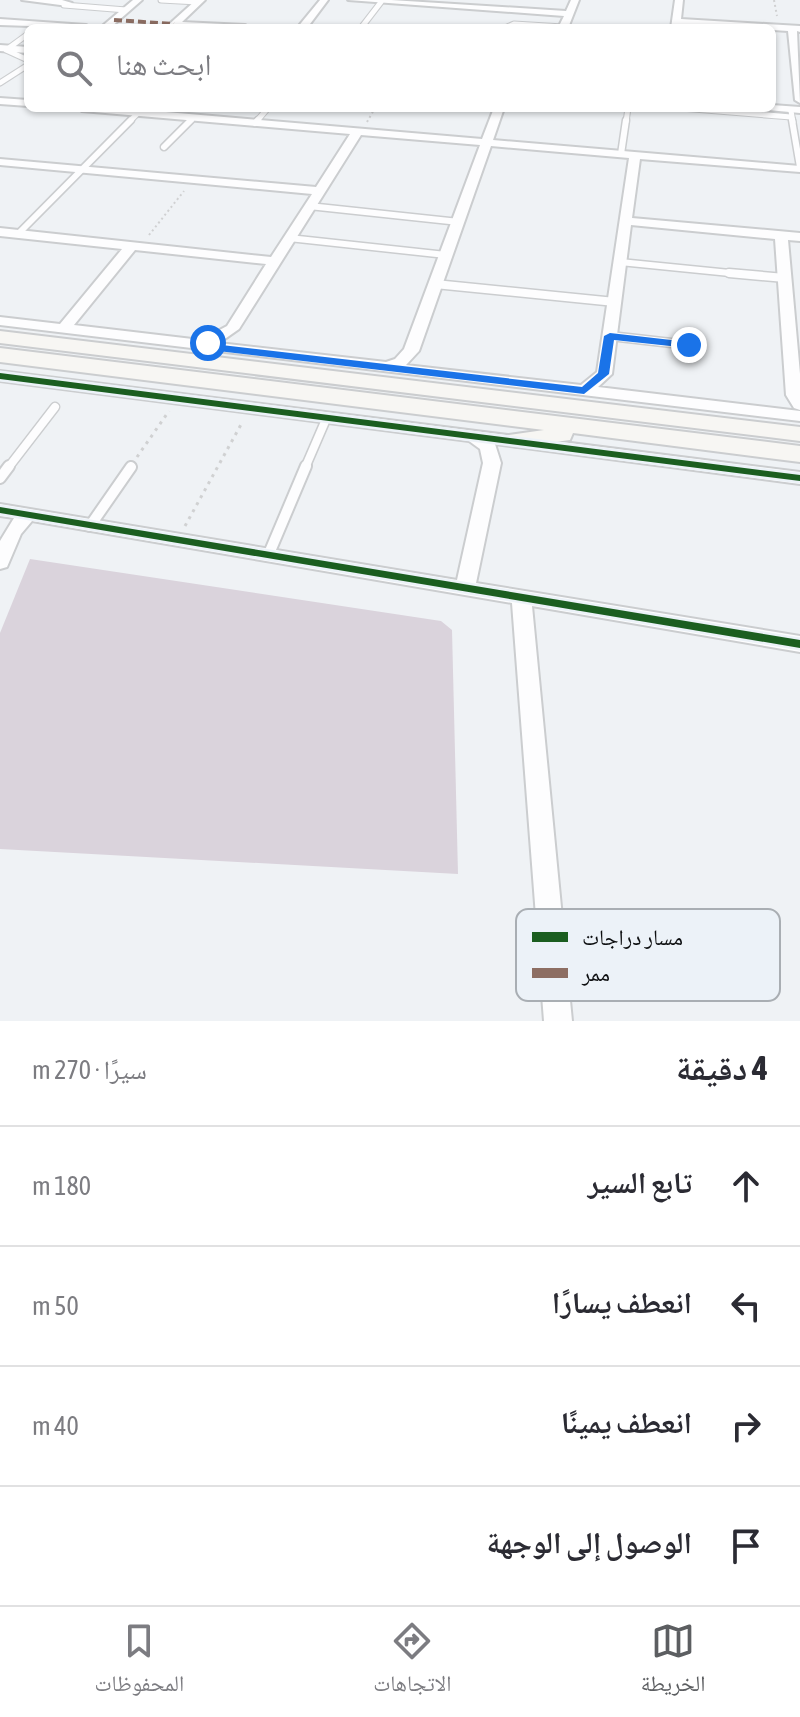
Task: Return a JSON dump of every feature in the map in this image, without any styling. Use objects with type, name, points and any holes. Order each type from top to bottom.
[{"type":"main road","points":[[0,337],[140,338]]},
{"type":"main road","points":[[66,337],[800,434]]},
{"type":"main road","points":[[0,355],[800,454]]},
{"type":"main road","points":[[530,383],[636,414]]},
{"type":"main road","points":[[518,440],[607,430]]},
{"type":"main road","points":[[765,450],[800,463]]},
{"type":"street","points":[[26,0],[68,3]]},
{"type":"street","points":[[110,24],[138,0]]},
{"type":"street","points":[[305,24],[324,0]]},
{"type":"street","points":[[352,0],[468,4],[567,14]]},
{"type":"street","points":[[564,24],[575,0]]},
{"type":"street","points":[[676,24],[679,0]]},
{"type":"street","points":[[174,24],[199,1]]},
{"type":"street","points":[[42,24],[68,3]]},
{"type":"street","points":[[0,22],[24,24]]},
{"type":"street","points":[[776,28],[796,29],[800,100]]},
{"type":"street","points":[[4,48],[24,50]]},
{"type":"street","points":[[0,101],[24,103]]},
{"type":"street","points":[[144,112],[800,168]]},
{"type":"street","points":[[387,367],[405,359],[411,351],[498,112]]},
{"type":"street","points":[[201,346],[232,329],[357,132]]},
{"type":"street","points":[[616,394],[604,374],[626,221],[628,154]]},
{"type":"street","points":[[0,162],[319,191]]},
{"type":"street","points":[[626,221],[800,237]]},
{"type":"street","points":[[0,232],[275,261]]},
{"type":"street","points":[[773,413],[797,400],[794,314],[785,278],[781,235]]},
{"type":"street","points":[[0,321],[66,337],[135,247]]},
{"type":"street","points":[[232,329],[236,342],[244,351]]},
{"type":"street","points":[[140,338],[800,416]]},
{"type":"street","points":[[411,351],[415,360],[428,372]]},
{"type":"street","points":[[584,391],[604,374]]},
{"type":"street","points":[[0,376],[800,478]]},
{"type":"street","points":[[465,589],[492,463],[488,447],[472,435]]},
{"type":"street","points":[[492,463],[505,448],[518,440]]},
{"type":"street","points":[[0,510],[800,644]]},
{"type":"street","points":[[0,562],[13,532],[27,515]]},
{"type":"street","points":[[521,598],[548,909]]},
{"type":"street","points":[[556,1001],[558,1021]]},
{"type":"lane","points":[[161,0],[199,1]]},
{"type":"lane","points":[[364,24],[381,2]]},
{"type":"lane","points":[[68,3],[126,10]]},
{"type":"lane","points":[[24,36],[4,48],[8,54],[24,60]]},
{"type":"lane","points":[[0,83],[24,65]]},
{"type":"lane","points":[[18,234],[144,112]]},
{"type":"lane","points":[[255,123],[265,112]]},
{"type":"lane","points":[[628,112],[628,154]]},
{"type":"lane","points":[[794,112],[800,168]]},
{"type":"lane","points":[[164,147],[193,118]]},
{"type":"lane","points":[[309,206],[459,222]]},
{"type":"lane","points":[[289,238],[446,255]]},
{"type":"lane","points":[[620,262],[785,278]]},
{"type":"lane","points":[[435,284],[615,302]]},
{"type":"lane","points":[[610,336],[689,345]]},
{"type":"lane","points":[[0,478],[55,407]]},
{"type":"lane","points":[[268,556],[327,417]]},
{"type":"lane","points":[[90,526],[131,467]]},
{"type":"path","points":[[135,247],[194,179]]},
{"type":"path","points":[[131,467],[178,398]]},
{"type":"path","points":[[177,540],[251,407]]},
{"type":"building","points":[[30,559],[441,621],[452,630],[458,874],[0,849],[0,633]]},
{"type":"marked path","points":[[114,20],[174,24]]},
{"type":"cycle path","points":[[0,376],[800,478]]},
{"type":"cycle path","points":[[0,510],[800,644]]},
{"type":"route","points":[[208,343],[201,346],[584,391],[604,374],[610,336],[689,345]]}]
